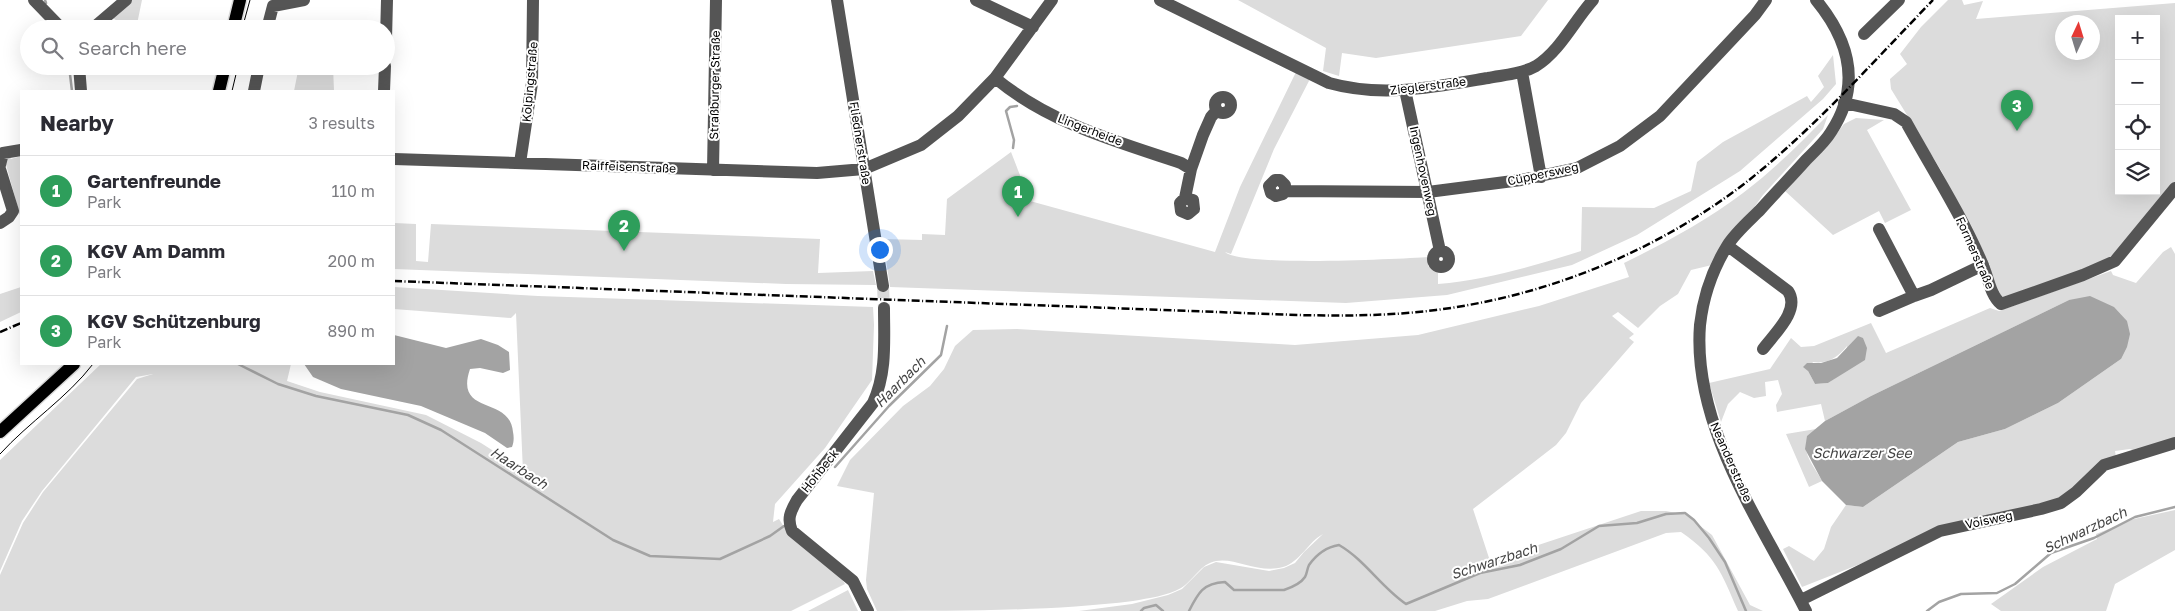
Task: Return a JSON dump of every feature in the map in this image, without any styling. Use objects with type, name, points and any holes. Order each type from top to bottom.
[{"type":"main road","points":[[235,20],[240,0]]},
{"type":"main road","points":[[219,90],[223,75]]},
{"type":"main road","points":[[0,432],[73,365]]},
{"type":"street","points":[[34,0],[53,20]]},
{"type":"street","points":[[103,20],[126,0]]},
{"type":"street","points":[[270,20],[273,6],[304,0]]},
{"type":"street","points":[[387,20],[388,0]]},
{"type":"street","name":"Kolpingstraße","points":[[520,163],[532,83],[533,0]]},
{"type":"street","name":"Straßburger Straße","points":[[713,170],[716,0]]},
{"type":"street","name":"Fliednerstraße","points":[[837,0],[883,286]]},
{"type":"street","points":[[976,0],[1033,27]]},
{"type":"street","name":"Raiffeisenstraße","points":[[395,159],[817,173],[864,170],[922,145],[958,116],[995,78],[1052,0]]},
{"type":"street","name":"Zieglerstraße","points":[[1160,0],[1329,83],[1359,90],[1405,90],[1522,72],[1535,67],[1547,57],[1593,0]]},
{"type":"street","name":"Cüppersweg","points":[[1285,191],[1428,192],[1541,177],[1577,168],[1620,146],[1660,116],[1755,15],[1766,0]]},
{"type":"street","name":"Neanderstraße","points":[[1804,606],[1733,472],[1712,420],[1701,372],[1700,324],[1707,290],[1728,246],[1824,142],[1837,123],[1844,103],[1848,77],[1847,55],[1842,38],[1828,14],[1816,0]]},
{"type":"street","points":[[1864,34],[1899,0]]},
{"type":"street","points":[[1522,72],[1541,177]]},
{"type":"street","points":[[80,75],[81,90]]},
{"type":"street","points":[[254,90],[257,75]]},
{"type":"street","points":[[384,90],[385,75]]},
{"type":"street","name":"Lingerheide","points":[[995,78],[1032,105],[1064,122],[1181,163],[1191,170]]},
{"type":"street","name":"Ingenhovenweg","points":[[1405,90],[1440,251]]},
{"type":"street","name":"Formerstraße","points":[[1844,103],[1894,114],[1906,122],[1966,229],[1983,265],[1994,297],[2001,304],[2083,275],[2115,261],[2175,188]]},
{"type":"street","points":[[1185,198],[1191,170],[1211,117],[1217,110]]},
{"type":"street","points":[[0,165],[4,153],[20,150]]},
{"type":"street","points":[[0,169],[13,211],[9,217],[0,223]]},
{"type":"street","points":[[1879,229],[1914,296]]},
{"type":"street","points":[[1728,246],[1788,291],[1792,299],[1790,310],[1764,349]]},
{"type":"street","points":[[1879,311],[1931,290],[1983,265]]},
{"type":"street","name":"Hohbeck","points":[[868,611],[853,581],[792,531],[788,523],[789,516],[797,500],[873,403],[881,386],[884,360],[884,308]]},
{"type":"street","name":"Voisweg","points":[[1804,606],[1940,531],[2056,505],[2076,492],[2104,465],[2154,451],[2175,442]]},
{"type":"shaded area","points":[[131,0],[142,0],[138,20],[116,20],[111,17]]},
{"type":"shaded area","points":[[1238,0],[1548,0],[1521,36],[1376,58],[1342,53],[1339,76],[1323,71],[1326,48]]},
{"type":"shaded area","points":[[1948,0],[1962,0],[1964,5],[1983,1],[1976,19],[2175,3],[2175,182],[2110,259],[2003,300],[1942,172],[1891,89],[1890,79],[1907,64],[1900,54],[1921,27]]},
{"type":"shaded area","points":[[1833,55],[1836,84],[1823,99],[1740,171],[1637,235],[1572,265],[1447,295],[1346,303],[890,287],[883,239],[922,240],[922,234],[945,235],[947,199],[1011,152],[1030,201],[1215,252],[1240,187],[1296,72],[1310,79],[1274,149],[1231,254],[1225,252],[1237,257],[1289,261],[1429,257],[1428,266],[1438,273],[1438,284],[1510,272],[1581,251],[1582,207],[1654,208],[1691,191],[1697,162],[1723,142],[1807,96],[1811,102],[1824,87],[1818,76]]},
{"type":"shaded area","points":[[297,75],[333,75],[334,90],[294,90]]},
{"type":"shaded area","points":[[1828,115],[1823,129],[1763,195],[1712,265],[1691,270],[1678,294],[1660,306],[1638,328],[1618,312],[1612,316],[1634,334],[1629,338],[1634,342],[1581,403],[1566,433],[1556,445],[1473,509],[1490,561],[1641,511],[1666,511],[1686,515],[1712,535],[1750,605],[1763,611],[1738,611],[1717,566],[1703,549],[1681,532],[1666,533],[1488,599],[1467,601],[1435,611],[1079,611],[1132,604],[1168,595],[1182,589],[1186,585],[1176,591],[1158,596],[1102,604],[1038,609],[877,611],[867,589],[866,580],[874,493],[837,486],[850,460],[903,406],[930,386],[944,369],[955,346],[973,330],[1017,329],[1295,345],[1418,335],[1539,306],[1629,277],[1624,263],[1655,248],[1715,213],[1754,184]],"holes":[[[1323,534],[1295,563],[1284,568],[1269,571],[1216,562],[1204,567],[1186,585],[1201,569],[1206,565],[1210,563],[1223,560],[1256,567],[1274,569],[1283,567],[1294,561]]]},
{"type":"shaded area","points":[[1856,118],[1884,120],[1867,130],[1911,210],[1885,223],[1879,211],[1833,235],[1785,191],[1828,145],[1844,124]]},
{"type":"shaded area","points":[[9,156],[11,159],[20,156],[20,215],[5,161]]},
{"type":"shaded area","points":[[395,223],[416,224],[416,261],[428,262],[431,224],[820,239],[818,273],[873,271],[876,285],[786,284],[395,269]]},
{"type":"shaded area","points":[[2171,247],[2175,254],[2175,438],[2135,451],[2130,449],[2115,451],[2116,457],[2064,497],[1888,553],[1802,587],[1783,549],[1789,546],[1814,561],[1824,549],[1831,527],[1846,505],[1863,507],[1958,442],[2005,429],[2058,403],[2121,359],[2069,300],[1871,396],[1825,421],[1821,404],[1777,412],[1776,405],[1782,394],[1778,380],[1765,382],[1766,396],[1754,398],[1740,392],[1728,404],[1721,422],[1709,383],[1770,369],[1791,338],[1801,347],[1814,346],[1871,323],[1886,353],[1990,308],[1999,311],[2111,271],[2113,275],[2136,283],[2163,252]],"holes":[[[1847,346],[1843,373],[1828,383],[1815,384],[1808,371],[1813,362],[1823,362],[1832,359]]]},
{"type":"shaded area","points":[[20,287],[20,312],[0,322],[0,294]]},
{"type":"shaded area","points":[[395,287],[538,296],[873,307],[872,380],[825,448],[775,504],[773,522],[779,519],[789,535],[838,573],[845,584],[791,611],[0,611],[0,575],[23,523],[43,492],[137,379],[153,374],[136,377],[42,491],[22,521],[0,571],[0,460],[100,365],[291,365],[287,381],[320,392],[426,415],[481,443],[522,469],[523,472],[516,313],[511,318],[395,309]]},
{"type":"shaded area","points":[[1816,429],[1810,436],[1806,448],[1807,455],[1822,481],[1809,487],[1786,434]]},
{"type":"shaded area","points":[[2175,510],[2175,550],[2115,584],[2106,611],[2001,611],[1991,604],[2043,567],[2097,539],[2096,534],[2134,519]]},
{"type":"shaded area","points":[[848,590],[858,611],[808,611]]},
{"type":"water","name":"Schwarzer See","points":[[2090,296],[2114,307],[2127,321],[2130,334],[2127,347],[2121,359],[2058,403],[2005,429],[1958,442],[1863,507],[1846,505],[1822,481],[1805,449],[1807,436],[1825,421],[1871,396],[2069,300]]},
{"type":"water","points":[[395,335],[446,348],[481,339],[498,345],[509,352],[510,370],[503,373],[480,368],[470,369],[467,384],[470,393],[476,400],[503,413],[510,421],[514,436],[512,447],[507,448],[485,433],[421,406],[341,389],[313,377],[305,365],[395,365]]},
{"type":"water","points":[[1858,336],[1863,338],[1867,348],[1865,360],[1828,383],[1815,384],[1808,371],[1803,367],[1807,363],[1821,363],[1837,358]]},
{"type":"waterway","name":"Haarbach","points":[[70,75],[72,90]]},
{"type":"waterway","name":"Haarbach","points":[[1013,148],[1014,140],[1006,111],[1010,107],[1017,106]]},
{"type":"waterway","name":"Haarbach","points":[[835,467],[889,406],[941,355],[947,326]]},
{"type":"waterway","name":"Haarbach","points":[[240,365],[278,384],[316,396],[408,415],[441,430],[613,540],[650,556],[720,559],[770,536],[784,526]]},
{"type":"waterway","name":"Schwarzbach","points":[[1927,611],[1939,602],[1961,594],[1997,593],[2015,584],[2051,553],[2094,538],[2135,517],[2175,507]]},
{"type":"waterway","name":"Schwarzbach","points":[[1189,611],[1202,590],[1211,584],[1225,582],[1234,590],[1284,590],[1289,588],[1306,576],[1309,565],[1318,555],[1339,545],[1357,558],[1406,604],[1480,573],[1520,565],[1561,549],[1599,526],[1637,523],[1666,514],[1685,513],[1694,520],[1709,538],[1725,562],[1746,611]]},
{"type":"waterway","name":"Schwarzbach","points":[[1141,611],[1144,608],[1156,605],[1163,611]]},
{"type":"tunnel","points":[[883,286],[884,308]]},
{"type":"tram line","points":[[244,20],[250,0]]},
{"type":"tram line","points":[[232,90],[236,75]]},
{"type":"tram line","points":[[0,454],[72,388],[92,365]]},
{"type":"railway","points":[[395,281],[1297,315],[1401,313],[1436,310],[1477,303],[1559,282],[1598,267],[1637,250],[1710,208],[1744,184],[1818,119],[1933,0]]},
{"type":"railway","points":[[0,332],[20,323]]},
{"type":"place","name":"KGV Schützenburg","points":[[2017,131]]},
{"type":"place","name":"Gartenfreunde","points":[[1018,217]]},
{"type":"place","name":"KGV Am Damm","points":[[624,251]]}]
